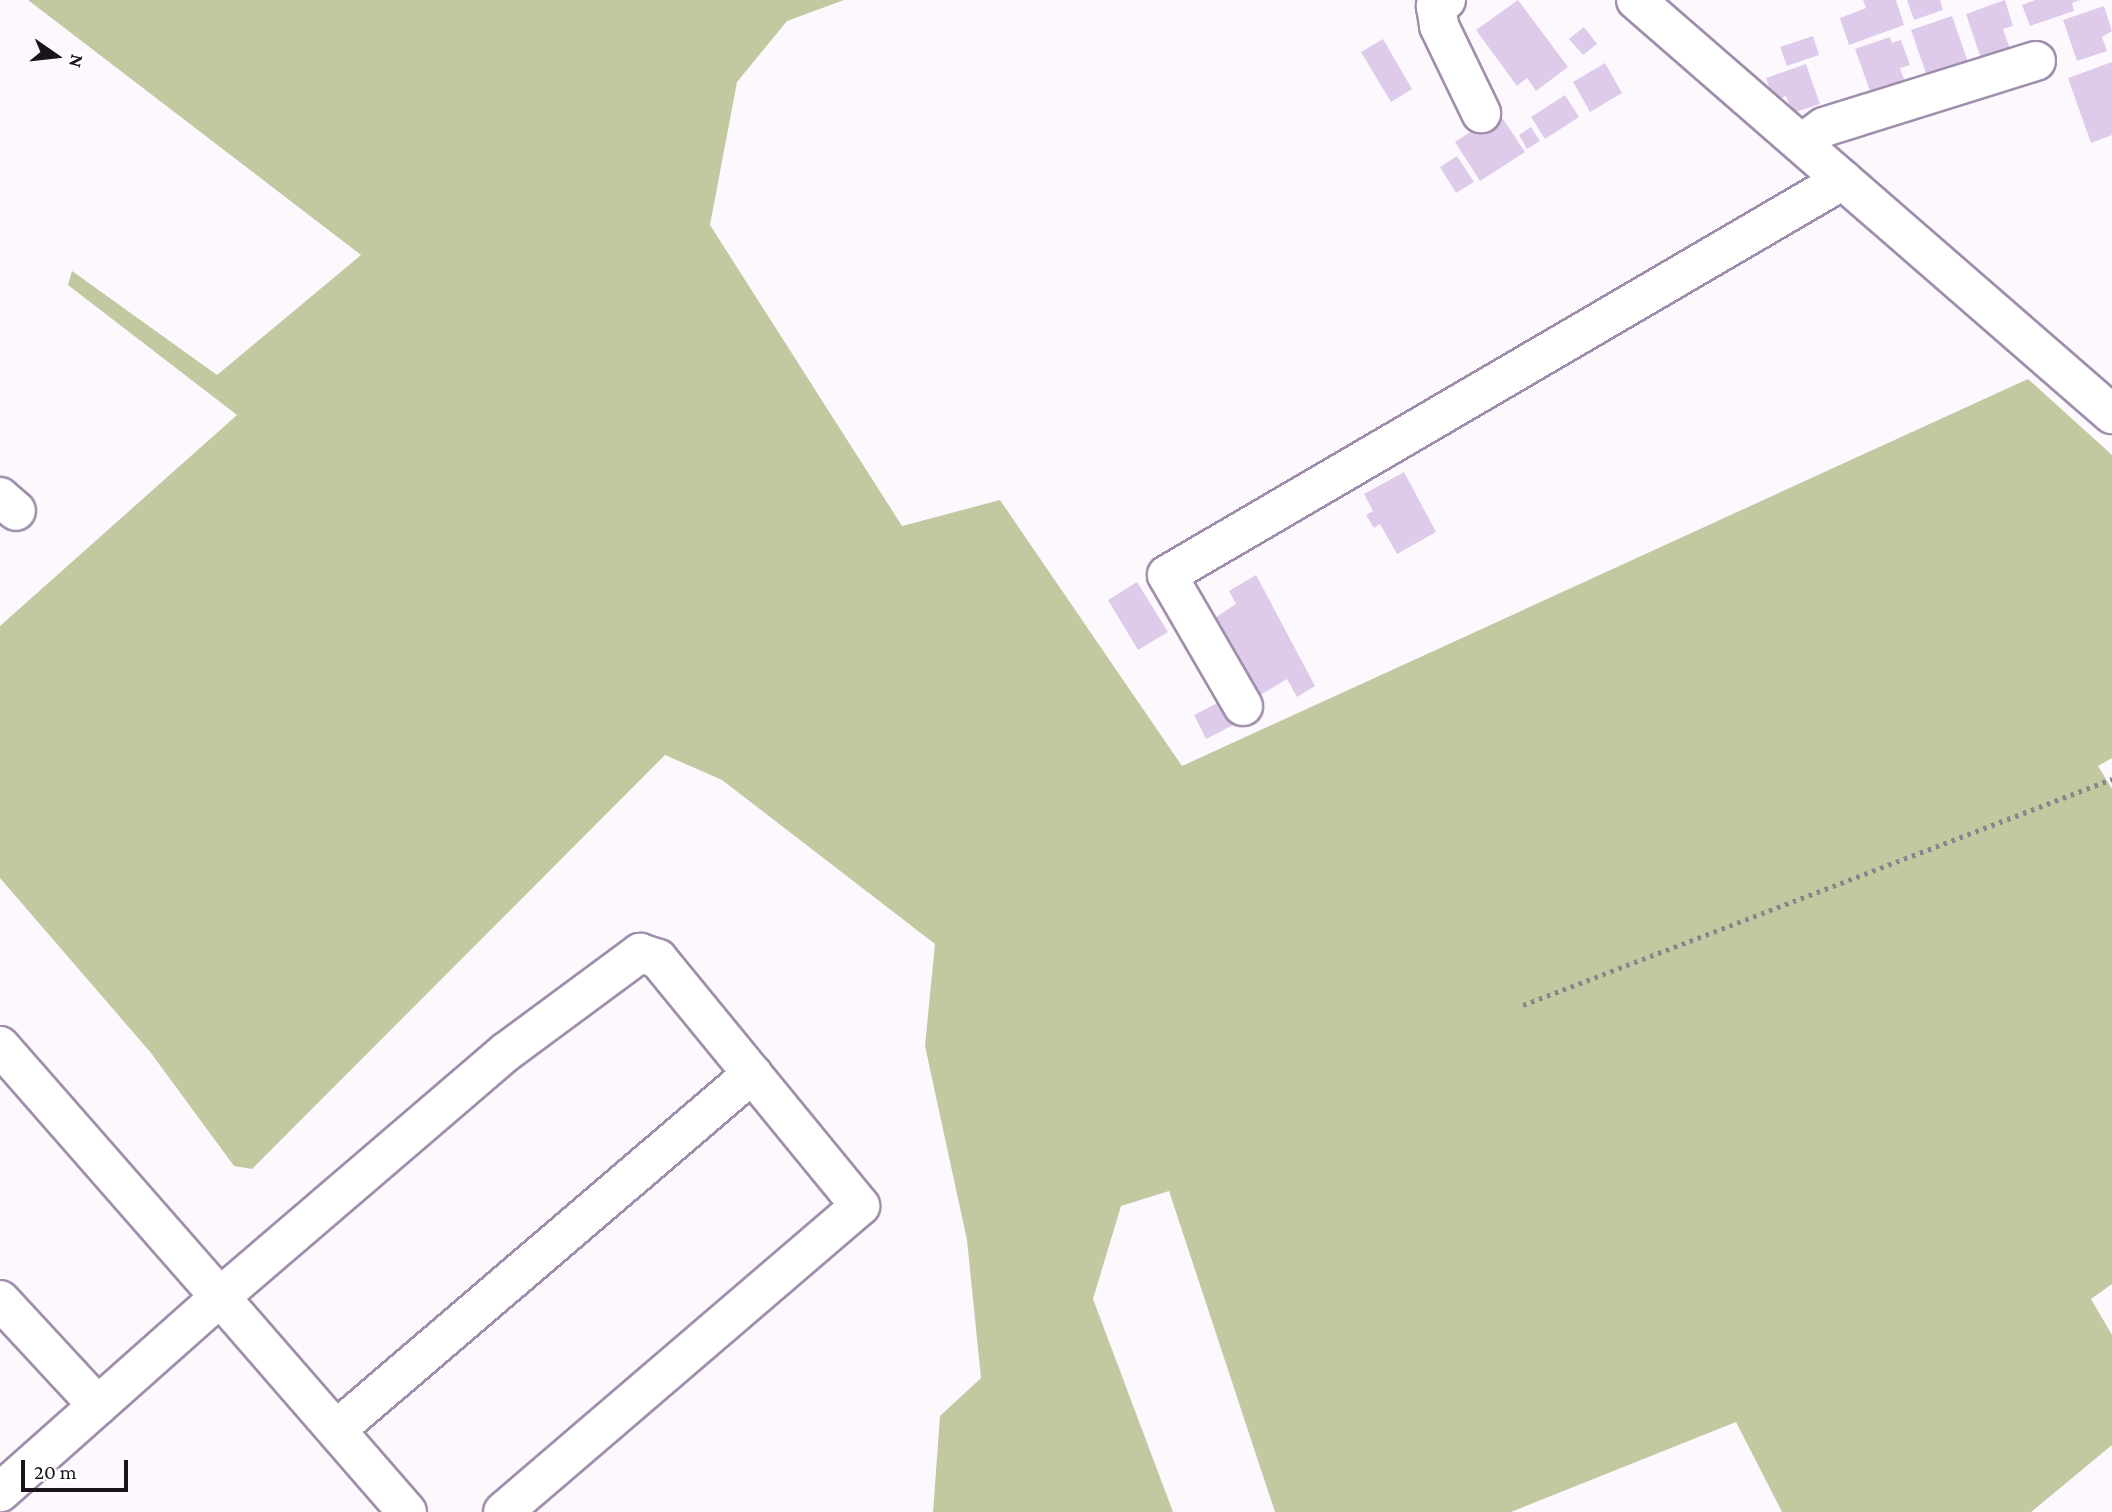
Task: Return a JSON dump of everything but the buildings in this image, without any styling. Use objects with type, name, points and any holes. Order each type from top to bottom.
[{"type":"street","points":[[1446,0],[1436,6],[1438,26],[1481,113]]},
{"type":"street","points":[[1656,4],[1843,180],[2112,414]]},
{"type":"street","points":[[1802,143],[1824,127],[2036,61]]},
{"type":"street","points":[[1243,706],[1167,575],[1843,180]]},
{"type":"street","points":[[0,1492],[220,1297],[506,1052],[640,953],[658,959],[860,1206],[503,1512]]},
{"type":"street","points":[[0,1046],[407,1512]]},
{"type":"street","points":[[336,1430],[752,1074]]},
{"type":"street","points":[[0,1300],[97,1406]]},
{"type":"path","points":[[1522,1005],[2112,779]]},
{"type":"green space","points":[[28,0],[844,0],[787,21],[737,82],[710,225],[902,526],[1000,500],[1182,766],[2028,379],[2112,455],[2112,758],[2098,766],[2112,789],[2112,1284],[2091,1299],[2112,1335],[2112,1445],[2031,1512],[1782,1512],[1736,1422],[1511,1512],[1275,1512],[1169,1191],[1121,1206],[1093,1299],[1173,1512],[933,1512],[940,1416],[981,1378],[967,1240],[925,1046],[935,944],[722,780],[665,755],[252,1169],[234,1166],[151,1053],[0,878],[0,626],[237,415],[68,285],[72,271],[217,375],[361,255]]}]
